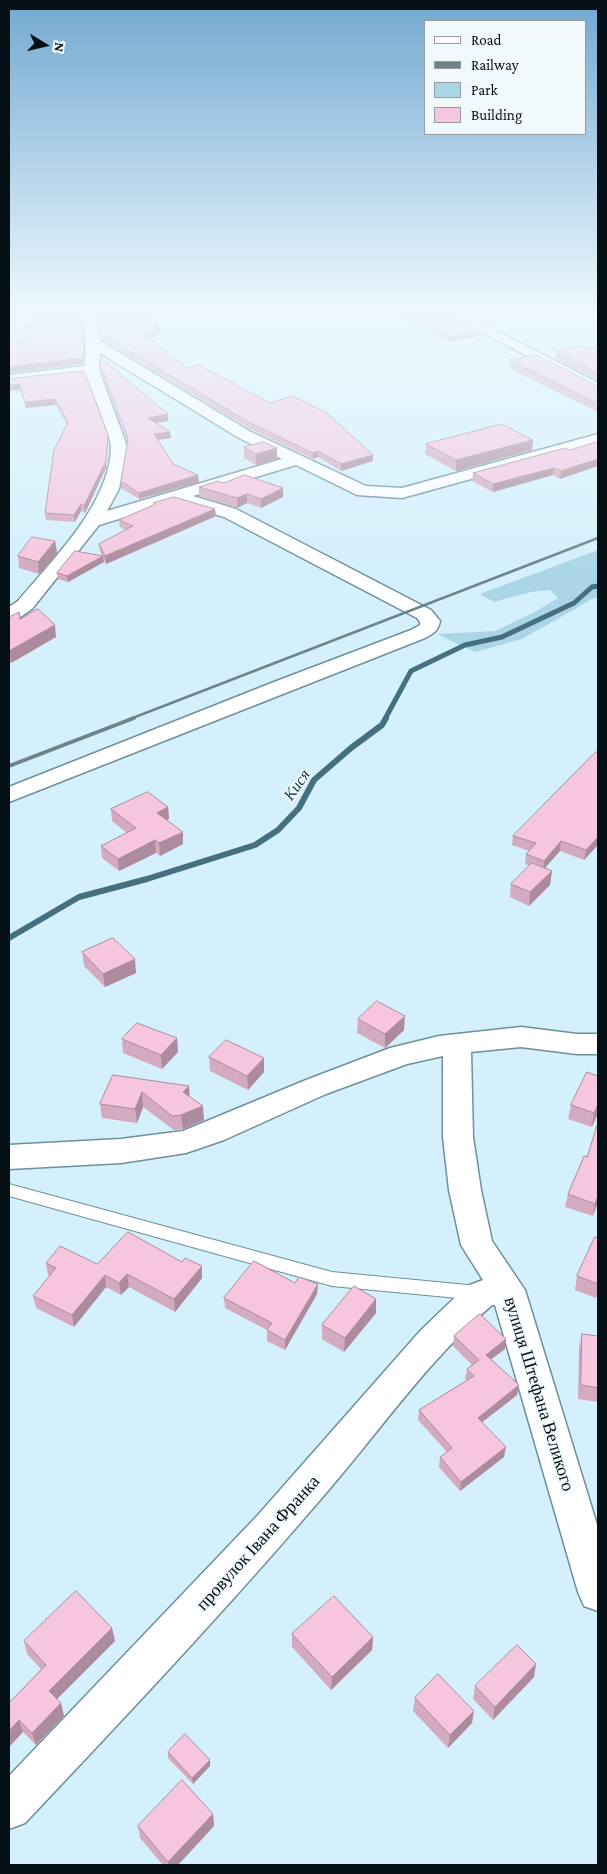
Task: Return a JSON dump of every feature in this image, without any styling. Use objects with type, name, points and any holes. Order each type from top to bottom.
[{"type":"street","points":[[9,616],[25,605],[93,521],[111,489],[119,446],[101,396]]},
{"type":"street","points":[[182,396],[245,434],[363,491],[402,493],[598,439]]},
{"type":"street","points":[[93,521],[299,459]]},
{"type":"street","points":[[9,795],[254,696],[418,634],[429,628],[430,621],[424,614],[279,537],[230,513],[176,497]]},
{"type":"street","points":[[9,1157],[121,1151],[186,1142],[316,1087],[400,1055],[439,1046],[521,1037],[577,1044],[598,1044]]},
{"type":"street","name":"вулиця Штефана Великого","points":[[457,1044],[458,1137],[465,1190],[477,1245],[495,1292],[598,1592]]},
{"type":"street","name":"провулок Івана Франка","points":[[9,1807],[154,1658],[235,1570],[329,1464],[419,1354],[495,1292]]},
{"type":"lane","points":[[9,1190],[332,1279],[495,1292]]},
{"type":"green space","points":[[598,550],[598,597],[522,639],[475,652],[437,634],[495,631],[533,613],[558,598],[550,590],[531,592],[494,602],[480,594]]},
{"type":"building","points":[[23,396],[94,396],[108,435],[106,461],[84,506],[81,504],[74,515],[45,513],[54,450],[68,422],[55,399],[25,402]]},
{"type":"building","points":[[112,396],[147,396],[168,414],[148,418],[170,432],[154,434],[173,464],[198,475],[139,493],[121,481],[128,439]]},
{"type":"building","points":[[206,396],[258,396],[270,403],[294,396],[327,413],[373,455],[341,464],[318,451],[313,453],[252,424]]},
{"type":"building","points":[[583,396],[598,396],[598,404]]},
{"type":"building","points":[[502,424],[533,440],[456,460],[426,444]]},
{"type":"building","points":[[264,442],[277,448],[256,454],[244,447]]},
{"type":"building","points":[[598,442],[598,459],[561,471],[554,468],[493,484],[473,473],[565,448],[569,450]]},
{"type":"building","points":[[245,475],[283,488],[261,499],[247,494],[237,498],[199,487],[218,481],[223,483]]},
{"type":"building","points":[[174,497],[215,509],[105,556],[99,544],[133,526],[119,520],[156,504],[154,503]]},
{"type":"building","points":[[32,537],[55,541],[38,562],[18,556]]},
{"type":"building","points":[[75,551],[103,556],[67,576],[57,573]]},
{"type":"building","points":[[38,609],[55,625],[9,651],[9,617],[19,612],[20,619]]},
{"type":"building","points":[[596,752],[598,753],[598,837],[586,850],[561,841],[544,861],[526,854],[536,843],[513,836]]},
{"type":"building","points":[[148,792],[168,807],[157,813],[183,832],[159,843],[155,840],[118,859],[101,846],[136,828],[111,809]]},
{"type":"building","points":[[532,863],[552,871],[530,892],[511,884]]},
{"type":"building","points":[[113,938],[135,959],[103,974],[82,952]]},
{"type":"building","points":[[377,1001],[405,1016],[385,1034],[358,1019]]},
{"type":"building","points":[[137,1023],[177,1038],[161,1055],[122,1039]]},
{"type":"building","points":[[226,1040],[264,1058],[247,1076],[209,1057]]},
{"type":"building","points":[[587,1072],[598,1076],[598,1104],[594,1113],[571,1105]]},
{"type":"building","points":[[113,1075],[189,1086],[183,1092],[203,1106],[181,1115],[172,1116],[142,1092],[135,1109],[100,1104]]},
{"type":"building","points":[[597,1126],[598,1195],[595,1204],[568,1194],[584,1156],[587,1157]]},
{"type":"building","points":[[128,1232],[182,1262],[185,1258],[202,1266],[174,1299],[127,1274],[119,1283],[105,1275],[72,1315],[33,1296],[56,1268],[46,1263],[60,1246],[97,1264]]},
{"type":"building","points":[[595,1237],[598,1238],[598,1284],[577,1276]]},
{"type":"building","points":[[254,1261],[295,1283],[299,1277],[318,1284],[285,1340],[267,1330],[272,1323],[224,1298]]},
{"type":"building","points":[[354,1286],[376,1299],[345,1338],[322,1325]]},
{"type":"building","points":[[480,1314],[506,1339],[486,1355],[519,1385],[478,1418],[506,1447],[461,1482],[440,1457],[452,1448],[419,1410],[474,1376],[467,1369],[479,1360],[454,1336]]},
{"type":"building","points":[[582,1334],[598,1336],[598,1388],[581,1385]]},
{"type":"building","points":[[76,1591],[112,1628],[49,1691],[61,1703],[32,1733],[19,1720],[9,1731],[9,1703],[46,1665],[24,1641]]},
{"type":"building","points":[[334,1596],[373,1637],[332,1677],[292,1634]]},
{"type":"building","points":[[517,1645],[536,1664],[495,1707],[475,1686]]},
{"type":"building","points":[[438,1674],[474,1711],[450,1735],[415,1698]]},
{"type":"building","points":[[185,1734],[210,1760],[192,1778],[168,1752]]},
{"type":"building","points":[[182,1780],[213,1814],[168,1862],[138,1826]]},
{"type":"waterway","name":"Кися","points":[[385,719],[411,671],[465,645],[502,637],[574,603],[592,587],[598,586]]},
{"type":"waterway","name":"Кися","points":[[9,938],[79,897],[147,879],[255,845],[278,830],[299,808],[314,780],[351,748],[382,725],[386,718]]},
{"type":"railway","points":[[130,719],[598,538]]},
{"type":"railway","points":[[9,766],[134,718]]}]
